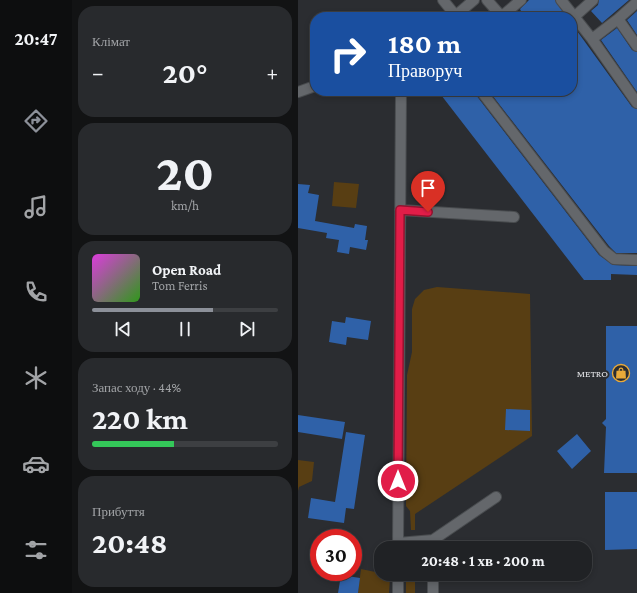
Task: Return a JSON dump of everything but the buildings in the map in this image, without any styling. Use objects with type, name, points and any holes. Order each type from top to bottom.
[{"type":"street","points":[[443,0],[452,12]]},
{"type":"street","points":[[460,12],[474,0]]},
{"type":"street","points":[[486,0],[497,12]]},
{"type":"street","points":[[508,12],[521,0]]},
{"type":"street","points":[[561,0],[570,12]]},
{"type":"street","points":[[577,14],[593,0]]},
{"type":"street","points":[[592,39],[637,2]]},
{"type":"street","points":[[618,19],[637,46]]},
{"type":"street","points":[[577,21],[592,39],[637,103]]},
{"type":"street","points":[[298,92],[310,88]]},
{"type":"street","points":[[398,541],[402,96]]},
{"type":"street","points":[[485,96],[604,252],[614,259],[637,260]]},
{"type":"street","points":[[400,210],[514,218]]},
{"type":"street","points":[[437,541],[496,497]]},
{"type":"street","points":[[398,581],[398,593]]},
{"type":"street","points":[[432,593],[433,581]]},
{"type":"shaded area","points":[[334,182],[359,184],[356,208],[332,206]]},
{"type":"shaded area","points":[[437,287],[530,294],[532,436],[415,514],[415,530],[411,530],[410,511],[406,506],[407,375],[412,352],[412,309],[415,299],[424,290]]},
{"type":"shaded area","points":[[298,460],[314,462],[312,481],[299,487],[298,491]]},
{"type":"shaded area","points":[[362,569],[374,572],[374,581],[390,581],[389,593],[358,593],[360,581],[362,581]]},
{"type":"shaded area","points":[[406,581],[415,581],[415,593],[406,593]]},
{"type":"place","name":"METRO","points":[[621,373]]},
{"type":"route","points":[[398,481],[400,210],[428,212]]}]
